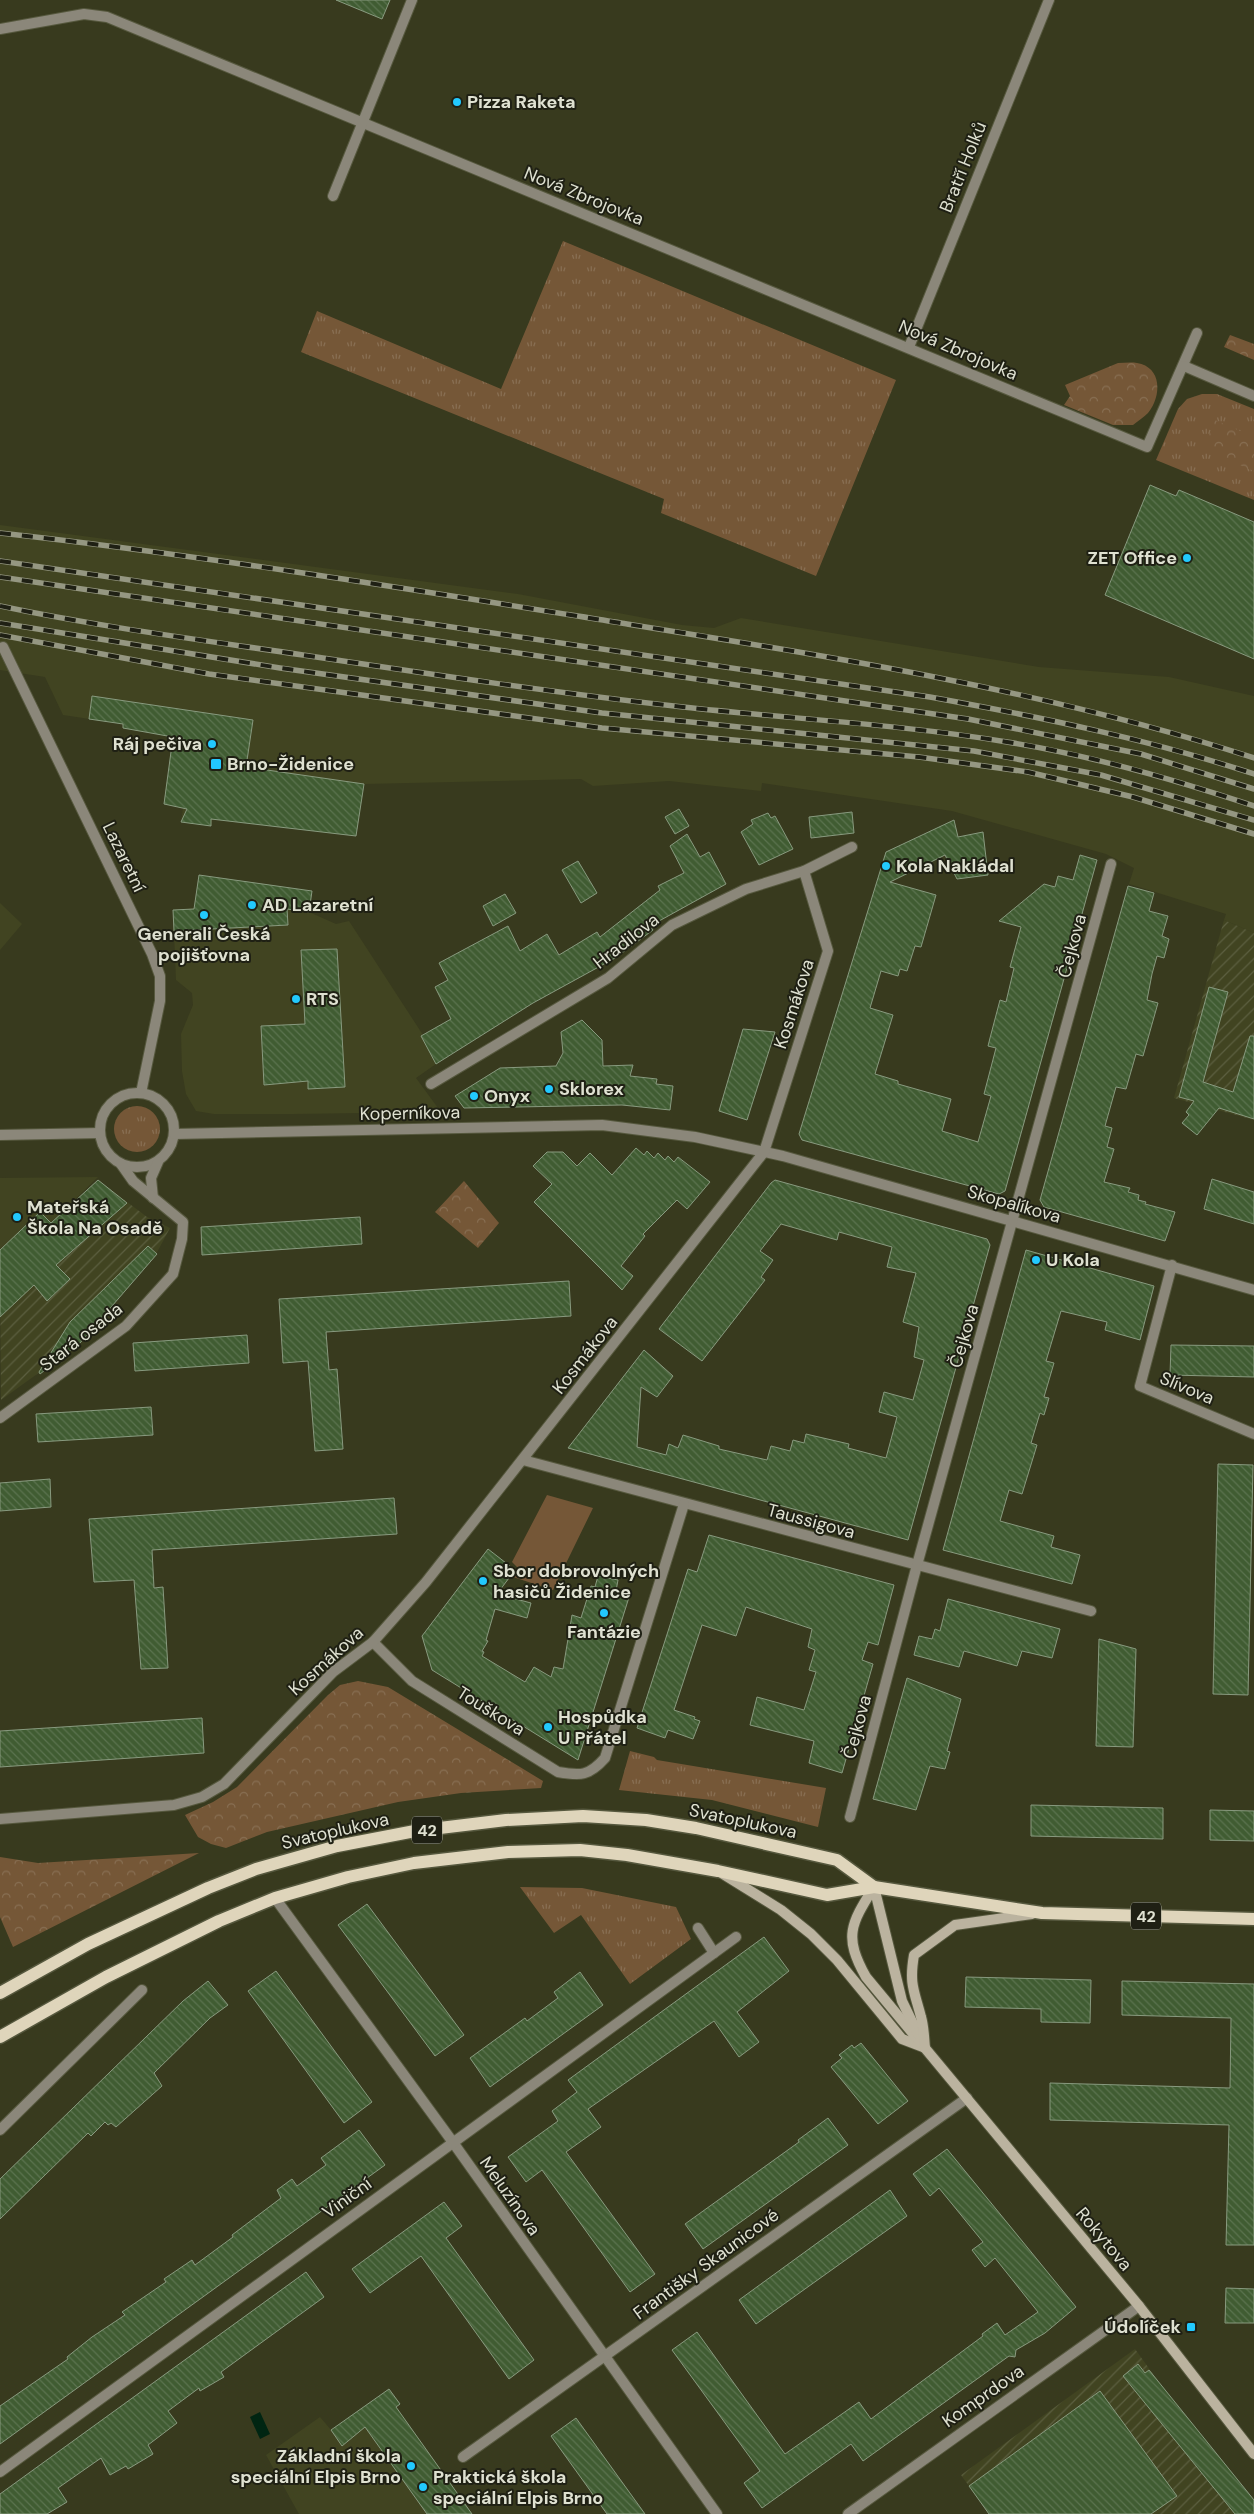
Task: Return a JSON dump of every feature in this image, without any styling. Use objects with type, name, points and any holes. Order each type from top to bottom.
[{"type":"main road","name":"Svatoplukova","points":[[0,1992],[88,1944],[208,1888],[256,1869],[337,1846],[415,1831],[506,1820],[583,1816],[646,1820],[696,1828],[837,1860],[874,1887]]},
{"type":"main road","name":"Svatoplukova","points":[[0,2037],[106,1977],[219,1921],[275,1898],[348,1877],[414,1863],[508,1852],[580,1850],[627,1855],[718,1871],[827,1895],[874,1887],[1042,1912],[1254,1919]]},
{"type":"main road","points":[[718,1871],[781,1910],[811,1934],[837,1960],[902,2039],[925,2048]]},
{"type":"main road","points":[[874,1887],[855,1917],[852,1932],[854,1955],[866,1977],[925,2048]]},
{"type":"main road","points":[[874,1887],[902,2001],[925,2048]]},
{"type":"main road","points":[[925,2048],[922,2018],[912,1990],[911,1974],[914,1955],[955,1925],[1042,1912]]},
{"type":"main road","name":"Rokytova","points":[[925,2048],[1139,2306],[1254,2454]]},
{"type":"street","points":[[333,196],[412,0]]},
{"type":"street","name":"Bratří Holků","points":[[909,347],[1049,0]]},
{"type":"street","name":"Nová Zbrojovka","points":[[0,29],[84,14],[107,17],[1147,447],[1184,366]]},
{"type":"street","points":[[1197,333],[1184,366],[1254,396]]},
{"type":"street","name":"Lazaretní","points":[[3,647],[148,945],[160,976],[160,1001],[140,1092]]},
{"type":"street","name":"Hradilova","points":[[431,1084],[608,978],[672,925],[746,889],[804,871],[852,847]]},
{"type":"street","name":"Čejkova","points":[[850,1817],[917,1565],[1111,864]]},
{"type":"street","name":"Kosmákova","points":[[1,1819],[174,1805],[202,1797],[224,1784],[333,1672],[373,1642],[426,1582],[764,1152],[828,951],[804,871]]},
{"type":"street","points":[[153,1198],[151,1178],[158,1162],[172,1144],[174,1134],[169,1111],[162,1102],[152,1095],[140,1092],[128,1094],[111,1104],[101,1120],[100,1133],[103,1145],[111,1156],[121,1164],[134,1167],[158,1162]]},
{"type":"street","name":"Koperníkova","points":[[174,1134],[602,1125],[695,1137],[764,1152]]},
{"type":"street","points":[[0,1135],[100,1133]]},
{"type":"street","name":"Skopalíkova","points":[[764,1152],[1013,1220],[1254,1290]]},
{"type":"street","name":"Stará osada","points":[[0,1418],[126,1326],[173,1274],[182,1240],[183,1222],[133,1181],[121,1164]]},
{"type":"street","name":"Slívova","points":[[1172,1265],[1140,1386],[1254,1434]]},
{"type":"street","name":"Taussigova","points":[[523,1460],[1091,1611]]},
{"type":"street","name":"Touškova","points":[[373,1642],[412,1681],[558,1772],[577,1775],[594,1770],[605,1758],[684,1504]]},
{"type":"street","name":"Meluzínova","points":[[275,1898],[452,2141],[717,2514]]},
{"type":"street","points":[[698,1928],[714,1953]]},
{"type":"street","name":"Viniční","points":[[0,2472],[452,2141],[736,1937]]},
{"type":"street","points":[[0,2130],[142,1990]]},
{"type":"street","name":"Františky Skaunicové","points":[[463,2457],[967,2098]]},
{"type":"street","name":"Komprdova","points":[[848,2514],[1139,2306]]},
{"type":"shaded area","points":[[0,525],[518,594],[682,625],[714,628],[741,618],[1039,667],[1169,677],[1254,696],[1254,933],[1224,920],[1226,914],[1129,884],[1134,868],[1106,854],[952,811],[762,783],[761,791],[669,781],[593,786],[581,779],[364,784],[356,836],[219,819],[212,820],[211,826],[181,822],[183,808],[164,804],[173,737],[123,728],[123,724],[63,715],[45,677],[0,670]]},
{"type":"shaded area","name":"RTS","points":[[199,875],[312,891],[309,912],[336,924],[349,921],[423,1035],[421,1036],[436,1064],[416,1078],[438,1108],[433,1112],[294,1114],[214,1114],[196,1111],[186,1094],[182,1071],[181,1034],[193,1005],[192,993],[176,980],[173,910],[195,908]]},
{"type":"shaded area","points":[[0,903],[22,924],[0,950]]},
{"type":"shaded area","points":[[1224,920],[1254,933],[1254,1120],[1174,1098]]},
{"type":"shaded area","name":"Mateřská Škola Na Osadě","points":[[98,1177],[51,1223],[40,1212],[20,1231],[0,1257],[0,1178]]},
{"type":"shaded area","points":[[98,1180],[147,1217],[170,1228],[155,1256],[80,1343],[1,1400],[0,1257],[31,1241],[20,1231],[40,1212],[51,1222]]},
{"type":"shaded area","points":[[1135,2349],[1254,2514],[989,2514],[961,2475]]},
{"type":"shaded area","points":[[389,2389],[400,2404],[396,2407],[472,2514],[299,2514],[266,2455],[320,2417],[331,2430]]},
{"type":"shaded area","points":[[260,2412],[270,2434],[260,2439],[250,2417]]},
{"type":"green space","points":[[563,241],[896,380],[816,576],[661,513],[664,499],[301,352],[317,311],[501,389]]},
{"type":"green space","points":[[1230,335],[1254,344],[1254,360],[1224,347]]},
{"type":"green space","points":[[1118,363],[1135,363],[1145,366],[1155,376],[1157,383],[1156,399],[1143,418],[1133,425],[1113,425],[1064,405],[1070,396],[1065,385]]},
{"type":"green space","points":[[1202,394],[1217,394],[1254,409],[1254,500],[1156,460],[1178,409],[1187,399]]},
{"type":"green space","points":[[1215,420],[1254,437],[1254,471],[1203,450]]},
{"type":"green space","points":[[137,1106],[150,1110],[156,1116],[160,1129],[156,1142],[150,1148],[137,1152],[124,1148],[118,1142],[114,1129],[118,1116],[124,1110]]},
{"type":"green space","points":[[464,1181],[499,1223],[478,1248],[435,1212]]},
{"type":"green space","points":[[547,1495],[593,1508],[553,1590],[513,1577],[518,1568],[512,1562]]},
{"type":"green space","points":[[358,1681],[388,1687],[543,1781],[541,1788],[461,1793],[398,1802],[267,1832],[226,1848],[211,1844],[198,1837],[185,1815],[213,1802],[237,1787],[328,1695],[340,1685]]},
{"type":"green space","points":[[630,1751],[654,1757],[657,1760],[826,1788],[818,1827],[712,1800],[619,1790]]},
{"type":"green space","points":[[199,1853],[13,1947],[0,1917],[0,1857],[38,1863]]},
{"type":"green space","points":[[520,1887],[582,1888],[676,1907],[691,1939],[630,1984],[581,1915],[554,1933]]},
{"type":"building","points":[[336,0],[390,0],[382,19]]},
{"type":"building","name":"ZET Office","points":[[1150,485],[1176,496],[1179,490],[1254,522],[1254,659],[1105,595]]},
{"type":"building","points":[[92,696],[253,720],[246,767],[364,784],[356,836],[211,819],[211,826],[181,822],[187,809],[164,804],[173,737],[123,728],[123,724],[89,719]]},
{"type":"building","points":[[679,809],[689,826],[675,834],[665,817]]},
{"type":"building","points":[[852,812],[854,833],[811,838],[809,817]]},
{"type":"building","points":[[768,813],[771,818],[775,816],[793,849],[759,865],[741,832],[753,824],[751,820]]},
{"type":"building","points":[[954,820],[958,837],[983,832],[988,875],[957,879],[945,855],[890,882],[936,895],[921,947],[915,946],[907,971],[900,969],[898,976],[881,971],[870,1008],[893,1015],[875,1074],[898,1081],[898,1084],[951,1099],[942,1131],[978,1142],[991,1096],[984,1094],[996,1048],[988,1046],[1000,1000],[1006,1002],[1014,968],[1010,967],[1021,927],[999,921],[1044,884],[1055,887],[1058,876],[1073,880],[1080,855],[1097,860],[1005,1191],[999,1194],[802,1140],[799,1134],[886,852]]},
{"type":"building","points":[[687,834],[700,857],[709,852],[726,884],[650,926],[653,930],[615,958],[533,1003],[436,1064],[421,1036],[451,1019],[435,987],[448,980],[439,963],[508,926],[520,951],[547,934],[559,955],[597,932],[600,937],[660,890],[658,886],[684,873],[670,846]]},
{"type":"building","points":[[578,861],[597,893],[581,903],[562,870]]},
{"type":"building","name":"AD Lazaretní","points":[[199,875],[312,891],[309,912],[287,909],[288,925],[174,931],[173,910],[194,909]]},
{"type":"building","points":[[1128,886],[1154,893],[1149,911],[1168,916],[1162,936],[1169,939],[1164,958],[1157,956],[1152,974],[1147,1000],[1158,1003],[1143,1056],[1136,1054],[1126,1089],[1116,1087],[1105,1126],[1112,1128],[1107,1147],[1114,1149],[1104,1182],[1130,1188],[1128,1192],[1139,1195],[1138,1200],[1146,1202],[1145,1204],[1175,1212],[1165,1241],[1044,1207],[1040,1200]]},
{"type":"building","points":[[505,894],[516,913],[493,926],[483,906]]},
{"type":"building","points":[[337,949],[345,1087],[308,1089],[308,1081],[264,1085],[261,1026],[305,1024],[301,950]]},
{"type":"building","points":[[1209,987],[1228,992],[1203,1082],[1233,1092],[1250,1036],[1254,1036],[1254,1119],[1219,1108],[1197,1135],[1182,1123],[1189,1115],[1186,1112],[1194,1101],[1179,1097]]},
{"type":"building","points":[[582,1020],[602,1040],[603,1066],[633,1065],[630,1076],[657,1079],[656,1084],[673,1086],[670,1110],[622,1105],[464,1108],[455,1096],[500,1068],[556,1066],[563,1053],[561,1032]]},
{"type":"building","points":[[743,1029],[775,1032],[747,1120],[719,1111]]},
{"type":"building","points":[[636,1148],[644,1155],[647,1151],[654,1158],[658,1153],[665,1160],[668,1156],[674,1162],[678,1157],[710,1182],[687,1209],[677,1200],[643,1234],[645,1236],[621,1266],[633,1276],[622,1290],[534,1202],[552,1184],[533,1166],[547,1152],[563,1152],[577,1166],[590,1153],[612,1175]]},
{"type":"building","points":[[1212,1179],[1254,1192],[1254,1224],[1204,1209]]},
{"type":"building","points":[[98,1180],[127,1203],[56,1265],[70,1279],[47,1301],[34,1285],[0,1317],[0,1250],[40,1212],[51,1223]]},
{"type":"building","points":[[775,1180],[987,1239],[990,1245],[908,1540],[568,1448],[644,1350],[673,1376],[657,1397],[641,1387],[637,1447],[666,1455],[669,1444],[678,1448],[683,1435],[719,1446],[719,1449],[767,1460],[771,1446],[790,1451],[793,1440],[804,1443],[806,1434],[849,1444],[848,1448],[886,1458],[897,1417],[879,1412],[884,1392],[913,1400],[924,1360],[914,1357],[919,1327],[903,1322],[916,1273],[887,1267],[892,1247],[839,1232],[837,1240],[781,1224],[760,1251],[773,1260],[761,1277],[765,1280],[702,1361],[659,1329]]},
{"type":"building","points":[[360,1217],[362,1244],[202,1255],[201,1227]]},
{"type":"building","points":[[148,1246],[157,1254],[80,1343],[40,1374],[39,1372],[70,1322]]},
{"type":"building","points":[[1026,1250],[1154,1286],[1140,1340],[1105,1330],[1107,1322],[1061,1311],[1046,1361],[1054,1363],[1044,1397],[1049,1398],[1044,1415],[1040,1413],[1031,1443],[1037,1445],[1022,1494],[1009,1490],[1000,1521],[1054,1536],[1051,1547],[1080,1555],[1072,1584],[943,1550]]},
{"type":"building","points":[[569,1281],[571,1316],[326,1332],[329,1370],[337,1369],[343,1449],[315,1451],[308,1361],[283,1363],[279,1299]]},
{"type":"building","points":[[247,1335],[249,1363],[135,1371],[133,1343]]},
{"type":"building","points":[[1171,1345],[1254,1346],[1254,1377],[1170,1375]]},
{"type":"building","points":[[151,1407],[153,1435],[38,1442],[36,1414]]},
{"type":"building","points":[[1218,1464],[1253,1465],[1248,1695],[1213,1694]]},
{"type":"building","points":[[50,1479],[51,1507],[0,1511],[0,1483]]},
{"type":"building","points":[[394,1498],[397,1534],[152,1550],[154,1588],[163,1587],[168,1668],[141,1669],[134,1580],[94,1582],[89,1519]]},
{"type":"building","points":[[709,1535],[894,1585],[878,1645],[868,1642],[862,1660],[873,1664],[842,1773],[809,1763],[814,1741],[750,1725],[757,1697],[804,1710],[816,1672],[809,1670],[815,1650],[808,1647],[812,1629],[746,1607],[736,1636],[702,1625],[674,1710],[695,1717],[694,1719],[700,1721],[693,1739],[668,1730],[665,1738],[637,1728],[688,1569],[697,1572]]},
{"type":"building","points":[[488,1549],[515,1570],[497,1594],[531,1603],[527,1618],[495,1609],[486,1640],[488,1641],[482,1651],[484,1652],[482,1656],[525,1682],[534,1667],[551,1677],[554,1667],[563,1669],[572,1615],[581,1618],[591,1586],[595,1587],[598,1576],[618,1580],[616,1591],[630,1594],[578,1760],[432,1670],[422,1636]]},
{"type":"building","points":[[948,1599],[1060,1629],[1052,1658],[1022,1651],[1017,1666],[964,1651],[959,1667],[914,1655],[919,1636],[932,1639],[935,1629],[940,1631]]},
{"type":"building","points":[[1099,1639],[1136,1649],[1133,1747],[1096,1746]]},
{"type":"building","points":[[907,1678],[961,1699],[947,1751],[950,1752],[945,1769],[930,1766],[916,1810],[873,1799]]},
{"type":"building","points":[[202,1718],[204,1753],[0,1767],[0,1731]]},
{"type":"building","points":[[1031,1805],[1163,1808],[1163,1839],[1031,1836]]},
{"type":"building","points":[[1210,1810],[1254,1811],[1254,1841],[1210,1840]]},
{"type":"building","points":[[367,1904],[464,2035],[435,2056],[338,1925]]},
{"type":"building","points":[[764,1937],[789,1971],[737,2012],[759,2042],[739,2057],[714,2021],[588,2109],[601,2127],[566,2152],[655,2274],[630,2292],[542,2170],[526,2182],[508,2157],[558,2121],[552,2111],[577,2092],[568,2080]]},
{"type":"building","points":[[276,1971],[372,2102],[344,2123],[248,1991]]},
{"type":"building","points":[[580,1972],[603,2005],[490,2087],[470,2058],[525,2018],[527,2021],[558,1998],[554,1992]]},
{"type":"building","points":[[966,1977],[1091,1980],[1090,2023],[1041,2022],[1041,2009],[965,2007]]},
{"type":"building","points":[[208,1981],[228,2005],[210,2018],[154,2073],[162,2086],[116,2127],[111,2123],[108,2125],[105,2122],[91,2136],[88,2133],[0,2219],[0,2179],[183,2001]]},
{"type":"building","points":[[1122,1981],[1254,1984],[1254,2245],[1226,2245],[1229,2125],[1050,2120],[1050,2083],[1230,2088],[1231,2018],[1122,2015]]},
{"type":"building","points":[[861,2043],[908,2101],[878,2124],[831,2067],[842,2058],[839,2055],[852,2045],[854,2048]]},
{"type":"building","points":[[828,2118],[848,2145],[703,2249],[685,2224],[799,2142],[798,2140]]},
{"type":"building","points":[[359,2130],[385,2165],[0,2444],[0,2406],[68,2359],[67,2357],[92,2337],[125,2315],[122,2312],[166,2282],[164,2279],[192,2260],[195,2265],[233,2237],[232,2235],[281,2198],[277,2190],[292,2179],[297,2186],[326,2165],[321,2158]]},
{"type":"building","points":[[947,2149],[1076,2307],[1045,2333],[1016,2350],[1015,2357],[1009,2356],[863,2461],[851,2444],[762,2508],[744,2483],[760,2471],[672,2350],[697,2332],[785,2454],[859,2402],[871,2419],[983,2336],[982,2334],[997,2323],[1005,2335],[1038,2312],[995,2258],[985,2267],[972,2250],[983,2242],[939,2188],[930,2196],[913,2174]]},
{"type":"building","points":[[890,2190],[907,2216],[756,2324],[739,2300]]},
{"type":"building","points":[[444,2202],[462,2226],[446,2238],[534,2360],[509,2379],[421,2256],[370,2293],[352,2269]]},
{"type":"building","points":[[306,2272],[324,2297],[221,2372],[224,2377],[200,2391],[199,2388],[168,2411],[177,2423],[148,2445],[153,2454],[128,2469],[126,2466],[110,2475],[101,2458],[58,2488],[67,2502],[47,2514],[0,2514],[0,2494]]},
{"type":"building","points":[[1226,2288],[1254,2289],[1254,2323],[1225,2323]]},
{"type":"building","points":[[1138,2364],[1145,2373],[1149,2370],[1254,2500],[1254,2514],[1235,2514],[1123,2376]]},
{"type":"building","points":[[389,2389],[400,2404],[396,2407],[472,2514],[427,2514],[365,2427],[342,2446],[331,2430]]},
{"type":"building","points":[[1100,2391],[1177,2496],[1151,2514],[989,2514],[969,2486]]},
{"type":"building","points":[[576,2418],[645,2514],[607,2514],[551,2436]]},
{"type":"railway","points":[[0,533],[156,552],[311,574],[861,663],[940,678],[1099,713],[1177,734],[1254,758]]},
{"type":"railway","points":[[0,561],[930,697],[1094,730],[1174,750],[1254,774]]},
{"type":"railway","points":[[0,577],[968,719],[1141,754],[1254,789]]},
{"type":"railway","points":[[0,606],[151,633],[635,702],[886,726],[1007,742],[1038,747],[1132,769],[1254,806]]},
{"type":"railway","points":[[0,623],[280,668],[602,713],[974,751],[1101,775],[1254,820]]},
{"type":"railway","points":[[0,635],[209,674],[602,728],[919,757],[1028,772],[1133,797],[1254,834]]},
{"type":"place","name":"Pizza Raketa","points":[[457,102]]},
{"type":"place","name":"ZET Office","points":[[1187,558]]},
{"type":"place","name":"Ráj pečiva","points":[[212,744]]},
{"type":"place","name":"Brno-Židenice","points":[[216,764]]},
{"type":"place","name":"Kola Nakládal","points":[[886,866]]},
{"type":"place","name":"AD Lazaretní","points":[[252,905]]},
{"type":"place","name":"Generali Česká pojišťovna","points":[[204,915]]},
{"type":"place","name":"RTS","points":[[296,999]]},
{"type":"place","name":"Sklorex","points":[[549,1089]]},
{"type":"place","name":"Onyx","points":[[474,1096]]},
{"type":"place","name":"Mateřská Škola Na Osadě","points":[[17,1217]]},
{"type":"place","name":"U Kola","points":[[1036,1260]]},
{"type":"place","name":"Sbor dobrovolných hasičů Židenice","points":[[483,1581]]},
{"type":"place","name":"Fantázie","points":[[604,1613]]},
{"type":"place","name":"Hospůdka U Přátel","points":[[548,1727]]},
{"type":"place","name":"Údolíček","points":[[1191,2327]]},
{"type":"place","name":"Základní škola speciální Elpis Brno","points":[[411,2466]]},
{"type":"place","name":"Praktická škola speciální Elpis Brno","points":[[423,2487]]}]
